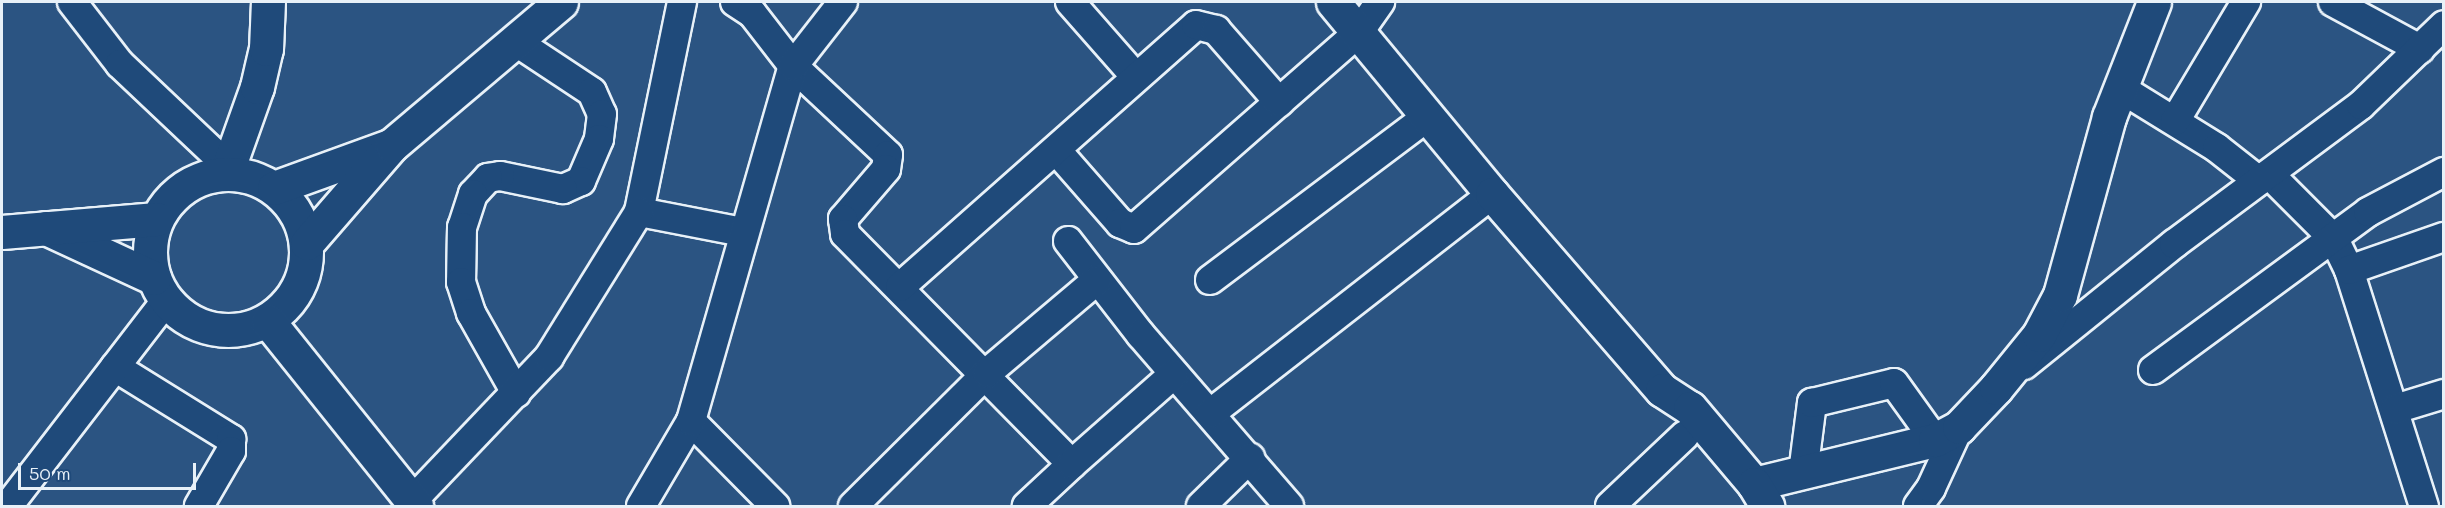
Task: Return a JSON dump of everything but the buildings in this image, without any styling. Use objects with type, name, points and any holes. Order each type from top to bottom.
[{"type":"street","points":[[72,2],[120,64],[227,170],[257,178],[274,188],[293,206],[307,243]]},
{"type":"street","points":[[227,170],[257,87],[266,49],[268,2]]},
{"type":"street","points":[[42,226],[160,289],[187,319],[216,330],[248,329],[268,321],[298,291],[307,243],[392,145],[561,2]]},
{"type":"street","points":[[268,321],[414,504],[565,336],[639,212],[682,2]]},
{"type":"street","points":[[735,2],[752,13],[793,66],[888,155],[886,169],[846,214],[842,228],[987,373],[1072,464]]},
{"type":"street","points":[[641,507],[691,420],[724,313],[743,232],[793,66],[843,2]]},
{"type":"street","points":[[1070,2],[1136,77]]},
{"type":"street","points":[[1333,2],[1492,194],[1662,390],[1690,408],[1755,499]]},
{"type":"street","points":[[1058,151],[1120,223],[1134,229],[1359,32],[1380,2]]},
{"type":"street","points":[[1996,388],[2039,335],[2060,295],[2120,88],[2154,2]]},
{"type":"street","points":[[2175,121],[2246,2]]},
{"type":"street","points":[[2333,2],[2420,49]]},
{"type":"street","points":[[900,287],[1058,151],[1136,77],[1196,25],[1208,25],[1227,41],[1279,102]]},
{"type":"street","points":[[1755,499],[1803,473],[1947,434],[1996,388],[2174,244],[2361,105],[2444,25]]},
{"type":"street","points":[[515,41],[592,92],[602,114],[599,139],[581,181],[563,189],[500,176],[488,178],[473,194],[462,227],[461,282],[471,313],[516,393]]},
{"type":"street","points":[[2120,88],[2264,177],[2334,239],[2349,270],[2395,409],[2424,507]]},
{"type":"street","points":[[1210,280],[1427,117]]},
{"type":"street","points":[[274,188],[392,145]]},
{"type":"street","points":[[8,507],[115,367],[160,289],[149,247],[156,219],[189,183],[227,170]]},
{"type":"street","points":[[2153,370],[2368,212],[2444,172]]},
{"type":"street","points":[[1211,413],[1492,194]]},
{"type":"street","points":[[639,212],[743,232]]},
{"type":"street","points":[[2,232],[42,226],[156,219]]},
{"type":"street","points":[[2349,270],[2444,237]]},
{"type":"street","points":[[1068,241],[1174,374],[1250,458],[1289,507]]},
{"type":"street","points":[[854,507],[987,373],[1097,280]]},
{"type":"street","points":[[115,367],[231,439],[231,451],[199,507]]},
{"type":"street","points":[[1027,507],[1174,374]]},
{"type":"street","points":[[1803,473],[1812,404],[1894,383],[1947,434]]},
{"type":"street","points":[[1662,390],[1674,423],[1755,499]]},
{"type":"street","points":[[2395,409],[2444,394]]},
{"type":"street","points":[[691,420],[775,507]]},
{"type":"street","points":[[1918,507],[1931,488],[1947,434]]},
{"type":"street","points":[[1610,507],[1685,435]]},
{"type":"street","points":[[1201,507],[1250,458]]}]
